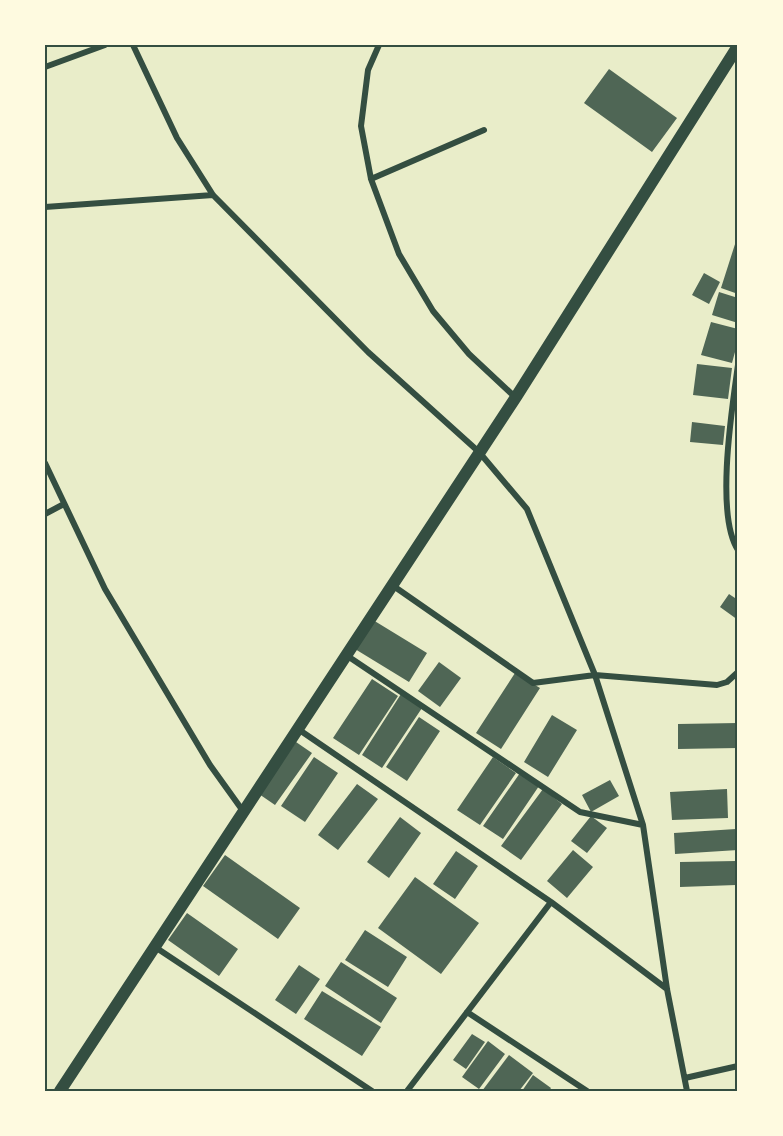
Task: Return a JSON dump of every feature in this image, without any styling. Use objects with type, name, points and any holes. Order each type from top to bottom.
[{"type":"main road","points":[[60,1091],[516,397],[738,46]]},
{"type":"street","points":[[45,67],[105,45]]},
{"type":"street","points":[[133,45],[177,138],[213,195],[368,352],[479,452],[527,509],[595,675],[643,825],[667,989],[687,1091]]},
{"type":"street","points":[[380,45],[368,70],[361,126],[371,179],[399,254],[433,311],[469,354],[516,397]]},
{"type":"street","points":[[371,179],[484,130]]},
{"type":"street","points":[[45,207],[213,195]]},
{"type":"street","points":[[738,365],[729,435],[727,521],[738,550]]},
{"type":"street","points":[[45,463],[105,589],[210,765],[243,812]]},
{"type":"street","points":[[45,514],[64,504]]},
{"type":"street","points":[[392,585],[533,683],[595,675],[717,685],[727,682],[738,672]]},
{"type":"street","points":[[346,655],[580,812],[643,825]]},
{"type":"street","points":[[298,729],[551,902],[667,989]]},
{"type":"street","points":[[418,1091],[409,1089],[551,902]]},
{"type":"street","points":[[155,946],[372,1091]]},
{"type":"street","points":[[467,1012],[587,1091]]},
{"type":"street","points":[[685,1077],[738,1065]]},
{"type":"building","points":[[609,69],[677,118],[652,152],[584,103]]},
{"type":"building","points":[[736,241],[738,242],[738,294],[721,288]]},
{"type":"building","points":[[704,273],[720,282],[709,304],[692,295]]},
{"type":"building","points":[[719,292],[738,298],[738,323],[712,315]]},
{"type":"building","points":[[711,322],[738,329],[738,341],[732,363],[701,355]]},
{"type":"building","points":[[697,364],[732,368],[728,399],[693,395]]},
{"type":"building","points":[[692,422],[725,426],[723,445],[690,442]]},
{"type":"building","points":[[729,594],[738,600],[738,620],[720,607]]},
{"type":"building","points":[[373,620],[427,653],[409,682],[355,649]]},
{"type":"building","points":[[439,662],[461,678],[440,707],[418,691]]},
{"type":"building","points":[[515,673],[540,688],[501,749],[476,733]]},
{"type":"building","points":[[372,679],[398,696],[359,755],[333,738]]},
{"type":"building","points":[[401,694],[422,708],[382,768],[362,755]]},
{"type":"building","points":[[552,715],[577,730],[548,777],[524,762]]},
{"type":"building","points":[[419,717],[440,731],[407,781],[386,767]]},
{"type":"building","points":[[738,723],[738,748],[678,749],[678,724]]},
{"type":"building","points":[[296,742],[312,753],[275,805],[259,794]]},
{"type":"building","points":[[314,757],[338,773],[305,822],[281,806]]},
{"type":"building","points":[[493,757],[516,773],[480,825],[457,810]]},
{"type":"building","points":[[520,773],[539,786],[503,839],[483,826]]},
{"type":"building","points":[[610,780],[619,796],[591,812],[582,795]]},
{"type":"building","points":[[357,784],[378,799],[338,850],[318,835]]},
{"type":"building","points":[[543,789],[562,804],[521,860],[501,846]]},
{"type":"building","points":[[727,789],[728,818],[672,820],[670,792]]},
{"type":"building","points":[[591,816],[607,828],[587,853],[571,841]]},
{"type":"building","points":[[400,817],[421,833],[389,878],[367,862]]},
{"type":"building","points":[[736,829],[738,850],[675,854],[674,833]]},
{"type":"building","points":[[573,850],[593,867],[567,898],[547,881]]},
{"type":"building","points":[[456,851],[478,866],[455,899],[433,884]]},
{"type":"building","points":[[225,855],[300,908],[278,939],[203,886]]},
{"type":"building","points":[[736,861],[736,885],[680,887],[680,862]]},
{"type":"building","points":[[415,877],[479,923],[441,974],[378,928]]},
{"type":"building","points":[[187,913],[238,949],[219,976],[168,940]]},
{"type":"building","points":[[365,930],[407,957],[388,987],[345,960]]},
{"type":"building","points":[[341,962],[397,998],[381,1023],[325,986]]},
{"type":"building","points":[[299,965],[320,979],[296,1014],[275,1000]]},
{"type":"building","points":[[322,991],[381,1027],[362,1056],[304,1019]]},
{"type":"building","points":[[472,1034],[485,1042],[466,1069],[453,1060]]},
{"type":"building","points":[[488,1041],[505,1054],[479,1089],[462,1077]]},
{"type":"building","points":[[509,1055],[533,1073],[519,1091],[482,1091]]},
{"type":"building","points":[[533,1075],[551,1088],[549,1091],[522,1091]]}]
